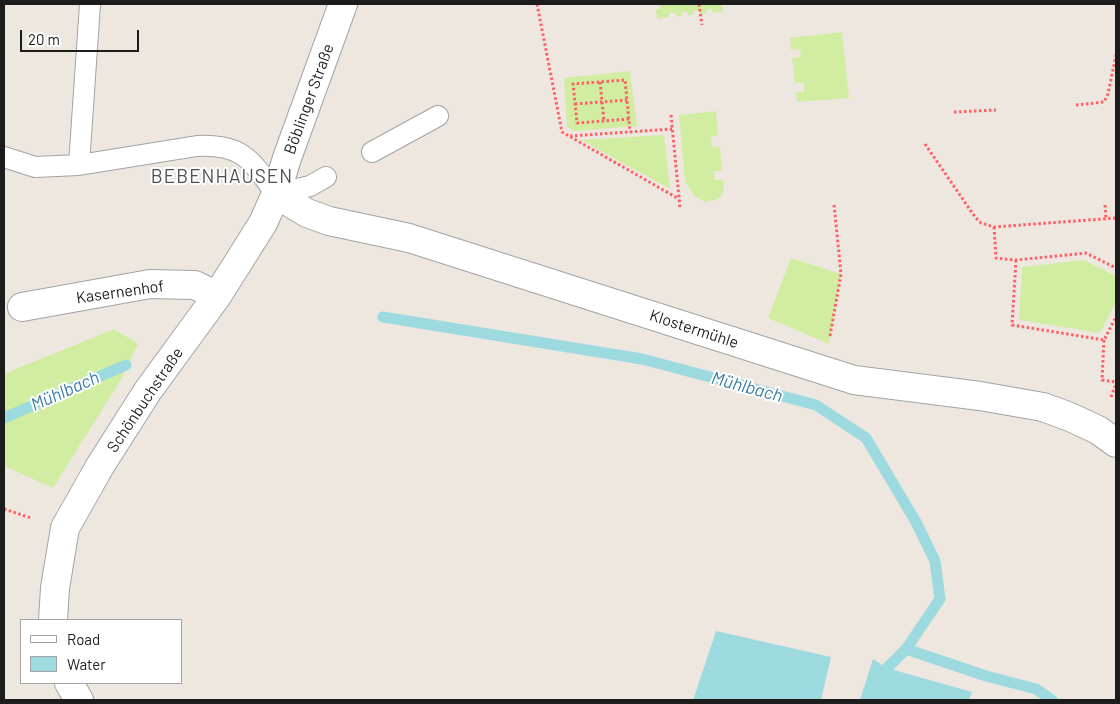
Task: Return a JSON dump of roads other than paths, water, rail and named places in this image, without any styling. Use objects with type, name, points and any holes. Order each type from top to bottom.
[{"type":"street","name":"Böblinger Straße","points":[[276,194],[287,158],[343,4]]},
{"type":"street","name":"Schönbuchstraße","points":[[53,619],[55,588],[65,528],[100,466],[147,392],[217,296],[263,223],[276,194]]},
{"type":"street","name":"Klostermühle","points":[[276,194],[308,213],[329,221],[409,238],[854,380],[1043,407],[1098,430],[1116,443]]},
{"type":"street","name":"Kasernenhof","points":[[22,307],[150,284],[195,285],[217,296]]},
{"type":"street","points":[[70,684],[79,700]]},
{"type":"lane","points":[[79,165],[90,4]]},
{"type":"lane","points":[[372,152],[438,116]]},
{"type":"lane","points":[[4,157],[35,167],[79,165],[197,146],[224,147],[236,151],[256,167],[276,194],[310,186],[326,177]]},
{"type":"water","points":[[716,631],[831,657],[821,700],[693,700]]},
{"type":"water","points":[[873,659],[887,668],[972,692],[969,700],[860,700]]},
{"type":"waterway","name":"Mühlbach","points":[[383,317],[642,359],[816,405],[866,438],[916,522],[935,561],[940,599],[906,649],[887,668],[892,700]]},
{"type":"waterway","name":"Mühlbach","points":[[4,418],[126,365]]},
{"type":"waterway","name":"Mühlbach","points":[[906,649],[986,676],[1036,689],[1052,700]]},
{"type":"district","name":"BEBENHAUSEN","points":[[222,177]]}]
